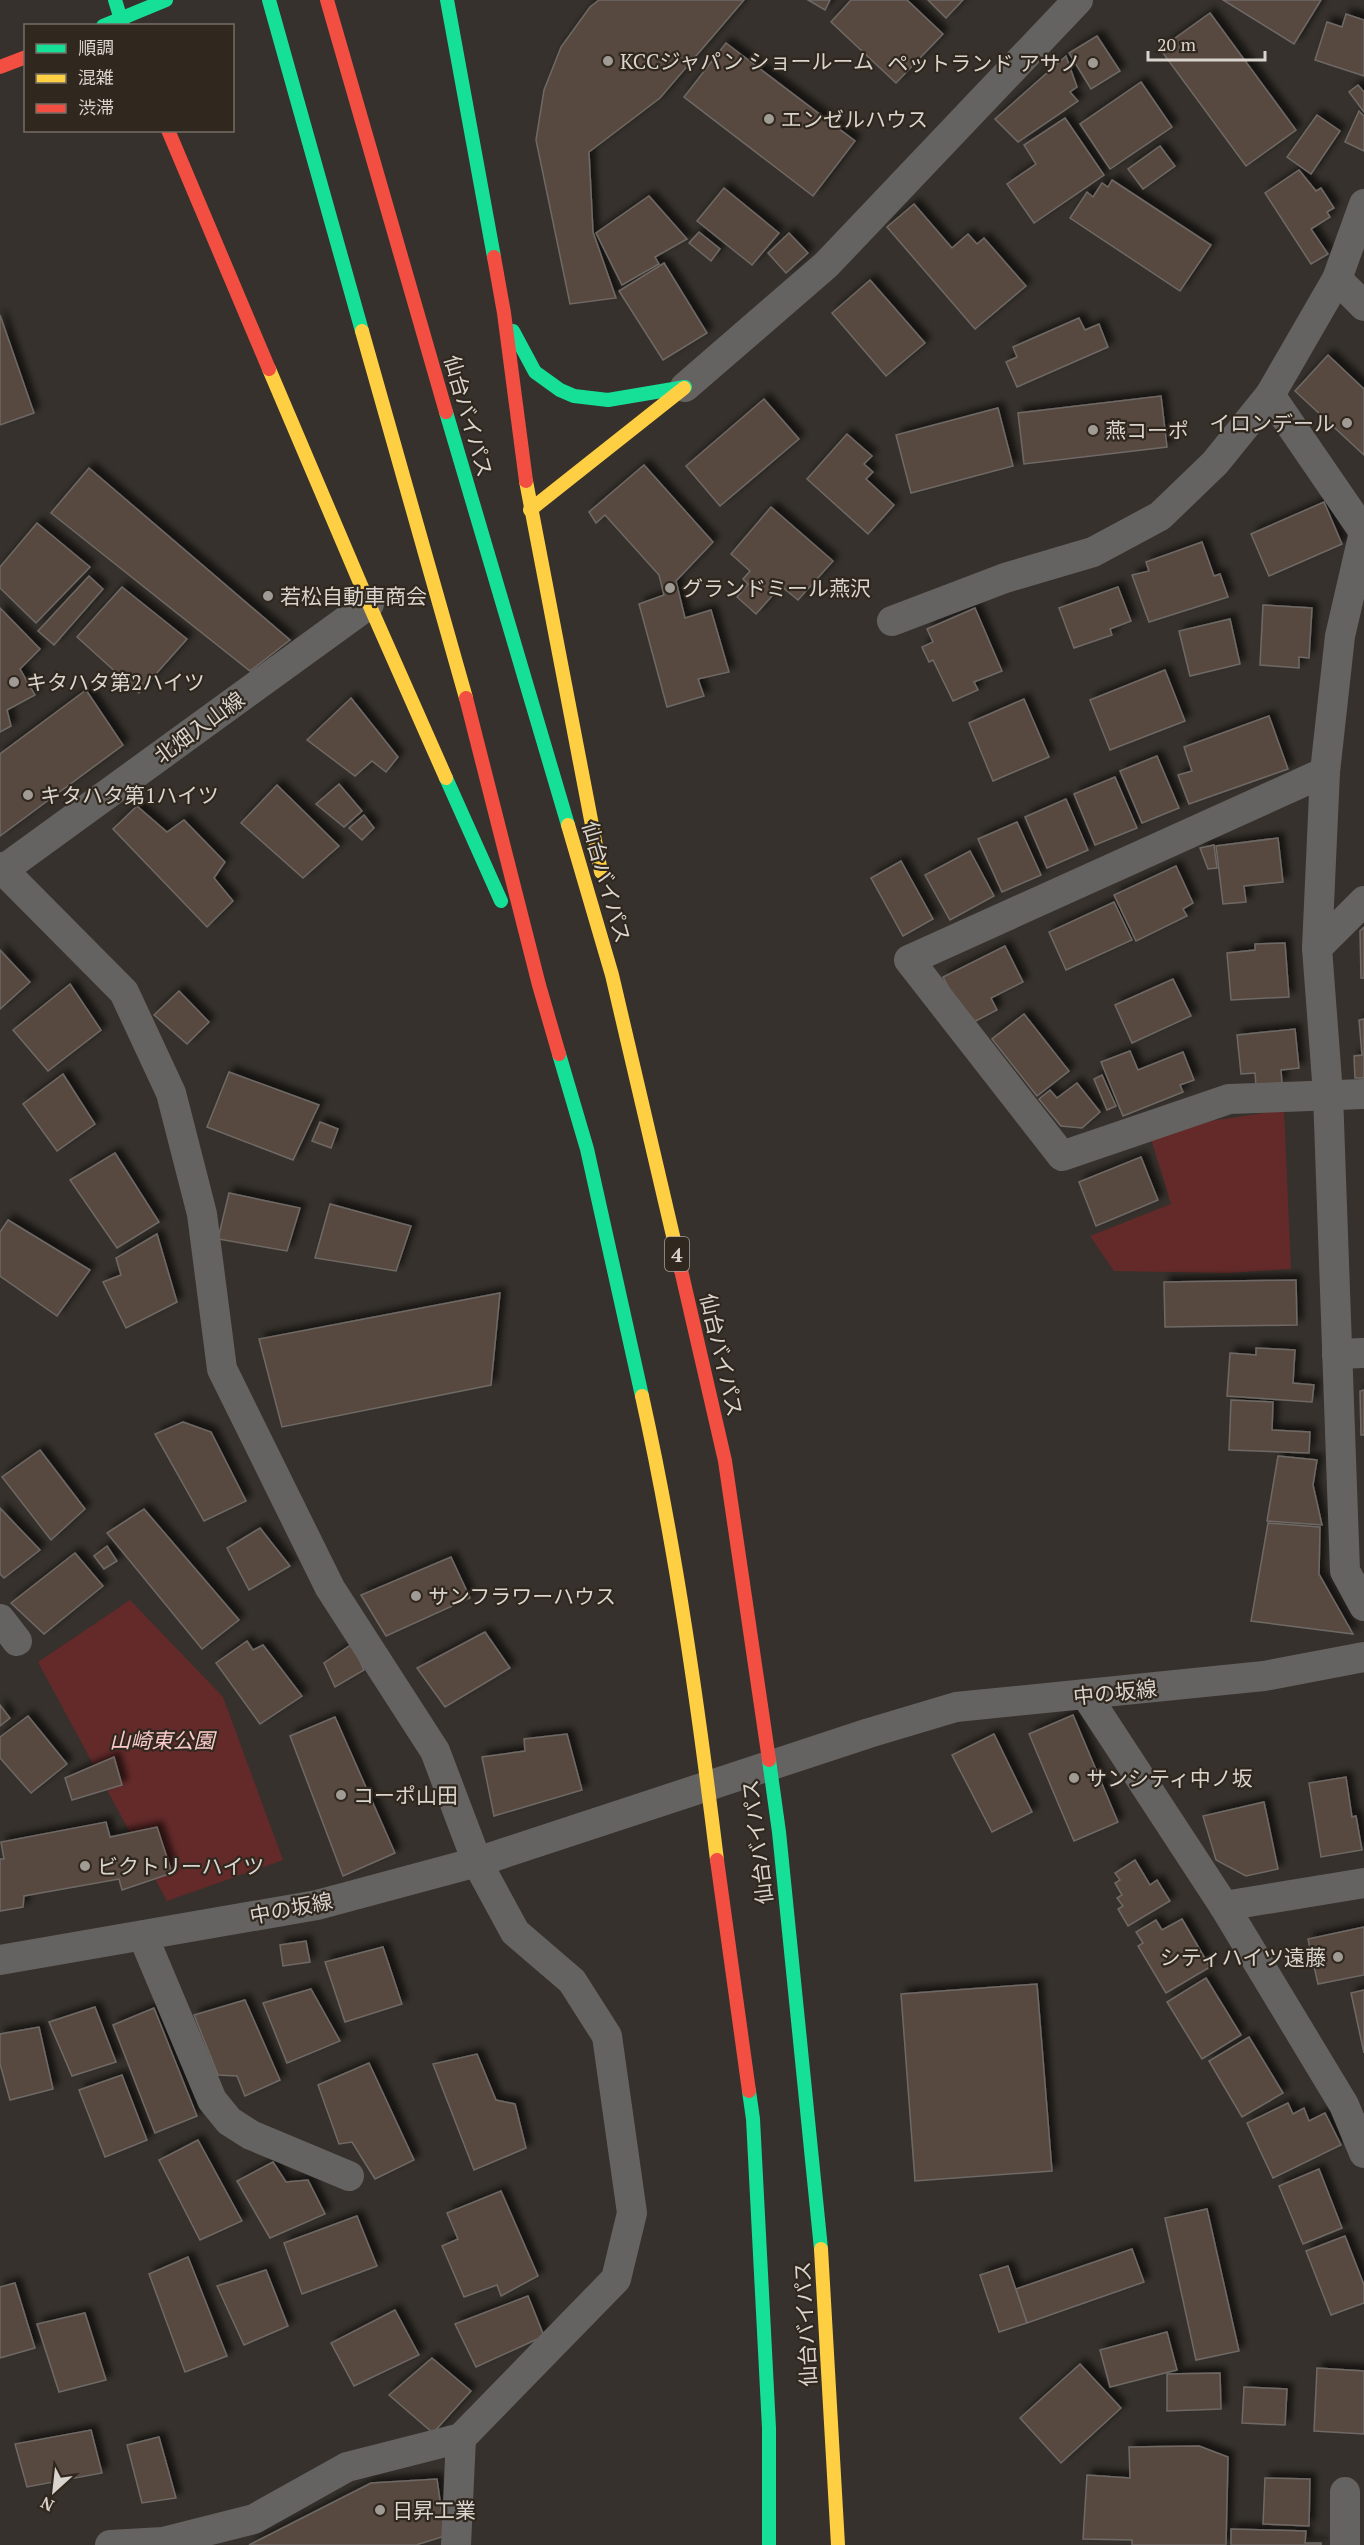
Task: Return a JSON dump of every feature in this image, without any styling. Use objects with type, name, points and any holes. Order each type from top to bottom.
[{"type":"main road","points":[[115,0],[122,22],[166,0]]},
{"type":"main road","name":"仙台バイパス","points":[[269,0],[458,669],[539,985],[587,1149],[653,1446],[698,1705],[753,2119],[769,2428],[769,2545]]},
{"type":"main road","name":"仙台バイパス","points":[[327,0],[401,261],[612,975],[725,1461],[781,1856],[821,2241],[838,2545]]},
{"type":"main road","points":[[447,0],[504,313],[530,510],[603,888],[612,975]]},
{"type":"main road","points":[[0,67],[24,58]]},
{"type":"main road","points":[[169,132],[369,604],[539,985]]},
{"type":"main road","points":[[504,313],[535,372],[560,390],[574,396],[608,400],[685,387]]},
{"type":"main road","points":[[530,510],[685,387]]},
{"type":"street","points":[[685,387],[826,265],[1078,0]]},
{"type":"street","points":[[892,621],[1005,578],[1093,552],[1160,516],[1215,463],[1270,394],[1336,279],[1364,204]]},
{"type":"street","points":[[1336,279],[1364,306]]},
{"type":"street","points":[[1270,394],[1364,532],[1340,636],[1325,772],[1317,948],[1350,1353],[1345,1571],[1364,1606]]},
{"type":"street","name":"北畑入山線","points":[[1,870],[369,604]]},
{"type":"street","points":[[1325,772],[909,960],[1062,1156],[1229,1099],[1364,1094]]},
{"type":"street","points":[[1,870],[124,992],[171,1093],[202,1214],[222,1369],[330,1588],[435,1752],[477,1862],[514,1932],[572,1981],[607,2036],[633,2213],[616,2279],[461,2438],[347,2467],[254,2519],[163,2542],[110,2545]]},
{"type":"street","points":[[1317,948],[1364,901]]},
{"type":"street","name":"中の坂線","points":[[0,1960],[317,1905],[477,1862],[869,1733],[956,1707],[1264,1676],[1364,1657]]},
{"type":"street","points":[[1086,1695],[1354,2103],[1364,2153]]},
{"type":"street","points":[[1224,1906],[1364,1883]]},
{"type":"street","points":[[142,1936],[212,2100],[229,2121],[251,2135],[349,2176]]},
{"type":"street","points":[[456,2545],[461,2438]]},
{"type":"street","points":[[1345,2492],[1345,2545]]},
{"type":"green space","points":[[1284,1110],[1291,1269],[1227,1273],[1114,1271],[1090,1236],[1171,1204],[1151,1139],[1211,1121]]},
{"type":"green space","name":"山崎東公園","points":[[130,1600],[223,1697],[283,1860],[167,1901],[38,1662]]},
{"type":"building","points":[[599,0],[744,0],[660,98],[589,152],[593,232],[616,298],[570,304],[536,140],[544,90],[561,47],[590,7]]},
{"type":"building","points":[[808,0],[830,0],[825,10]]},
{"type":"building","points":[[851,0],[907,0],[943,34],[896,83],[831,22]]},
{"type":"building","points":[[928,0],[963,0],[946,18]]},
{"type":"building","points":[[1223,0],[1321,0],[1294,44]]},
{"type":"building","points":[[1210,13],[1296,130],[1246,166],[1160,49]]},
{"type":"building","points":[[1346,14],[1364,20],[1364,76],[1315,60],[1327,22],[1342,27]]},
{"type":"building","points":[[1097,36],[1120,71],[1091,89],[1069,53]]},
{"type":"building","name":"エンゼルハウス","points":[[726,43],[855,141],[813,196],[684,97]]},
{"type":"building","points":[[1066,56],[1077,87],[1070,92],[1078,101],[1018,142],[995,119]]},
{"type":"building","points":[[1141,82],[1172,127],[1110,169],[1080,124]]},
{"type":"building","points":[[1358,85],[1364,92],[1364,112],[1349,92]]},
{"type":"building","points":[[1359,111],[1364,116],[1364,151],[1345,142]]},
{"type":"building","points":[[1317,115],[1340,131],[1311,174],[1287,157]]},
{"type":"building","points":[[1065,118],[1104,175],[1034,223],[1007,184],[1036,164],[1024,145]]},
{"type":"building","points":[[1160,146],[1175,166],[1143,189],[1128,169]]},
{"type":"building","points":[[1299,170],[1316,191],[1321,188],[1334,208],[1327,212],[1330,217],[1311,229],[1328,254],[1311,264],[1265,193]]},
{"type":"building","points":[[1112,180],[1211,245],[1180,291],[1070,218],[1087,192],[1093,197],[1102,183],[1108,187]]},
{"type":"building","points":[[724,188],[779,233],[752,265],[697,221]]},
{"type":"building","points":[[649,196],[687,239],[655,257],[659,264],[622,285],[596,233]]},
{"type":"building","points":[[914,204],[952,248],[968,234],[977,244],[984,238],[1026,286],[975,329],[887,227]]},
{"type":"building","points":[[699,232],[720,249],[711,261],[689,243]]},
{"type":"building","points":[[789,233],[808,253],[786,273],[768,253]]},
{"type":"building","points":[[664,263],[707,333],[663,360],[619,291]]},
{"type":"building","points":[[870,280],[925,343],[886,376],[832,313]]},
{"type":"building","points":[[0,315],[34,413],[0,425]]},
{"type":"building","points":[[1079,318],[1085,330],[1099,324],[1108,347],[1017,387],[1006,362],[1017,357],[1013,347]]},
{"type":"building","name":"イロンデール","points":[[1328,355],[1364,389],[1364,455],[1295,391]]},
{"type":"building","name":"燕コーポ","points":[[1161,396],[1167,447],[1024,464],[1018,413]]},
{"type":"building","points":[[764,399],[799,439],[720,506],[686,466]]},
{"type":"building","points":[[998,408],[1013,466],[911,493],[896,435]]},
{"type":"building","points":[[847,434],[872,456],[864,464],[873,472],[866,479],[894,505],[868,534],[807,479]]},
{"type":"building","name":"グランドミール燕沢","points":[[644,465],[713,542],[676,581],[685,618],[711,610],[729,672],[698,679],[704,696],[667,707],[639,604],[664,595],[659,575],[605,515],[596,523],[589,512]]},
{"type":"building","points":[[89,468],[290,640],[250,671],[51,513]]},
{"type":"building","points":[[1324,502],[1342,544],[1269,576],[1251,534]]},
{"type":"building","points":[[771,507],[833,561],[798,600],[781,586],[756,614],[737,597],[748,584],[743,579],[750,571],[731,554]]},
{"type":"building","points":[[37,523],[90,567],[36,623],[0,588],[0,567]]},
{"type":"building","points":[[1202,542],[1214,576],[1220,574],[1228,597],[1149,622],[1132,575],[1149,571],[1146,562]]},
{"type":"building","points":[[89,576],[103,589],[54,645],[38,631]]},
{"type":"building","points":[[122,587],[187,639],[139,693],[77,637]]},
{"type":"building","points":[[1118,587],[1131,621],[1110,629],[1112,635],[1074,648],[1059,608]]},
{"type":"building","points":[[1263,605],[1312,608],[1309,658],[1299,657],[1299,668],[1260,665]]},
{"type":"building","name":"キタハタ第2ハイツ","points":[[0,608],[40,649],[20,669],[35,695],[7,710],[11,726],[0,732]]},
{"type":"building","points":[[975,608],[1002,671],[974,682],[978,690],[953,701],[933,660],[929,662],[922,647],[933,642],[927,629]]},
{"type":"building","points":[[1230,619],[1240,664],[1190,676],[1179,631]]},
{"type":"building","points":[[1165,670],[1185,721],[1110,750],[1090,700]]},
{"type":"building","name":"キタハタ第1ハイツ","points":[[86,690],[123,745],[0,836],[0,754]]},
{"type":"building","points":[[351,698],[398,757],[386,772],[372,761],[355,776],[307,740]]},
{"type":"building","points":[[1024,699],[1049,757],[993,781],[969,723]]},
{"type":"building","points":[[1269,716],[1288,769],[1189,804],[1178,775],[1192,771],[1184,747]]},
{"type":"building","points":[[1157,756],[1179,808],[1142,823],[1120,771]]},
{"type":"building","points":[[1115,777],[1137,828],[1095,845],[1074,794]]},
{"type":"building","points":[[339,784],[362,811],[344,827],[316,804]]},
{"type":"building","points":[[277,785],[339,846],[303,878],[241,823]]},
{"type":"building","points":[[1066,799],[1088,850],[1047,868],[1025,817]]},
{"type":"building","points":[[137,806],[167,832],[184,820],[225,862],[214,878],[233,901],[207,927],[113,829]]},
{"type":"building","points":[[364,815],[374,828],[362,840],[349,828]]},
{"type":"building","points":[[1017,822],[1041,875],[1002,892],[978,839]]},
{"type":"building","points":[[1278,838],[1283,882],[1244,886],[1246,902],[1223,904],[1216,846]]},
{"type":"building","points":[[1214,845],[1217,868],[1208,869],[1200,848]]},
{"type":"building","points":[[970,851],[994,896],[950,920],[925,875]]},
{"type":"building","points":[[901,861],[933,919],[903,936],[871,878]]},
{"type":"building","points":[[1176,866],[1193,903],[1183,909],[1187,916],[1136,941],[1114,895]]},
{"type":"building","points":[[1114,902],[1132,940],[1066,970],[1049,932]]},
{"type":"building","points":[[1364,927],[1364,978],[1361,978],[1360,931]]},
{"type":"building","points":[[1285,943],[1289,997],[1231,1000],[1227,953],[1255,950],[1255,944]]},
{"type":"building","points":[[1005,946],[1023,982],[991,998],[997,1010],[968,1025],[943,977]]},
{"type":"building","points":[[0,950],[30,982],[0,1009]]},
{"type":"building","points":[[1173,979],[1191,1016],[1132,1043],[1115,1005]]},
{"type":"building","points":[[70,984],[101,1030],[48,1071],[13,1030]]},
{"type":"building","points":[[179,991],[209,1022],[187,1044],[154,1015]]},
{"type":"building","points":[[1024,1014],[1069,1071],[1037,1096],[992,1039]]},
{"type":"building","points":[[1364,1019],[1364,1078],[1355,1078],[1354,1056],[1362,1055],[1359,1020]]},
{"type":"building","points":[[1295,1029],[1299,1068],[1281,1070],[1282,1083],[1256,1086],[1255,1073],[1241,1074],[1237,1035]]},
{"type":"building","points":[[1130,1051],[1138,1070],[1183,1052],[1194,1080],[1180,1085],[1183,1092],[1123,1116],[1101,1062]]},
{"type":"building","points":[[229,1072],[319,1105],[293,1160],[207,1127]]},
{"type":"building","points":[[63,1074],[95,1124],[57,1151],[23,1104]]},
{"type":"building","points":[[1102,1075],[1116,1106],[1107,1110],[1094,1079]]},
{"type":"building","points":[[1077,1083],[1100,1112],[1082,1128],[1061,1126],[1039,1099],[1050,1090],[1057,1098]]},
{"type":"building","points":[[320,1122],[338,1129],[331,1148],[312,1141]]},
{"type":"building","points":[[115,1153],[159,1222],[117,1248],[70,1180]]},
{"type":"building","points":[[1141,1157],[1158,1200],[1096,1226],[1079,1182]]},
{"type":"building","points":[[229,1193],[300,1208],[287,1251],[218,1239]]},
{"type":"building","points":[[330,1204],[411,1226],[396,1271],[315,1258]]},
{"type":"building","points":[[8,1220],[90,1270],[57,1316],[0,1276],[0,1232]]},
{"type":"building","points":[[157,1234],[177,1302],[126,1328],[103,1282],[121,1275],[116,1258]]},
{"type":"building","points":[[1296,1280],[1297,1325],[1165,1327],[1164,1282]]},
{"type":"building","points":[[500,1293],[491,1385],[282,1427],[259,1339]]},
{"type":"building","points":[[1256,1348],[1295,1350],[1293,1383],[1314,1385],[1312,1402],[1227,1396],[1230,1353],[1256,1355]]},
{"type":"building","points":[[1364,1390],[1364,1435],[1361,1435],[1360,1391]]},
{"type":"building","points":[[1231,1400],[1273,1402],[1272,1430],[1310,1432],[1309,1453],[1229,1450]]},
{"type":"building","points":[[183,1422],[211,1432],[246,1501],[204,1521],[155,1434]]},
{"type":"building","points":[[40,1450],[85,1509],[51,1540],[2,1477]]},
{"type":"building","points":[[1278,1456],[1317,1460],[1313,1485],[1322,1525],[1267,1521]]},
{"type":"building","points":[[0,1508],[40,1550],[4,1578],[0,1574]]},
{"type":"building","points":[[144,1509],[239,1620],[202,1649],[107,1533]]},
{"type":"building","points":[[1268,1523],[1320,1527],[1319,1574],[1353,1634],[1251,1621]]},
{"type":"building","points":[[260,1528],[290,1566],[249,1590],[227,1548]]},
{"type":"building","points":[[107,1546],[117,1561],[104,1569],[94,1556]]},
{"type":"building","points":[[75,1553],[103,1586],[44,1634],[11,1603]]},
{"type":"building","name":"サンフラワーハウス","points":[[451,1557],[470,1598],[386,1636],[361,1595]]},
{"type":"building","points":[[485,1632],[510,1668],[445,1707],[417,1668]]},
{"type":"building","points":[[247,1641],[253,1650],[263,1645],[302,1696],[260,1724],[216,1663]]},
{"type":"building","points":[[352,1644],[364,1670],[335,1687],[324,1663]]},
{"type":"building","points":[[0,1705],[10,1718],[0,1726]]},
{"type":"building","name":"サンシティ中ノ坂","points":[[1073,1715],[1118,1822],[1074,1841],[1029,1734]]},
{"type":"building","points":[[28,1716],[67,1764],[31,1793],[0,1758],[0,1737]]},
{"type":"building","name":"コーポ山田","points":[[335,1717],[395,1853],[343,1876],[290,1736]]},
{"type":"building","points":[[567,1734],[582,1790],[494,1816],[482,1757],[525,1751],[524,1739]]},
{"type":"building","points":[[994,1734],[1032,1812],[992,1832],[952,1755]]},
{"type":"building","points":[[114,1757],[122,1785],[72,1800],[65,1778]]},
{"type":"building","points":[[1346,1777],[1352,1817],[1356,1816],[1362,1850],[1321,1857],[1309,1783]]},
{"type":"building","points":[[1264,1802],[1278,1869],[1246,1876],[1216,1860],[1203,1816]]},
{"type":"building","name":"ビクトリーハイツ","points":[[106,1822],[110,1837],[157,1827],[172,1873],[122,1890],[119,1879],[24,1896],[23,1907],[0,1911],[0,1859],[4,1859],[1,1842]]},
{"type":"building","points":[[1135,1860],[1150,1885],[1157,1880],[1170,1901],[1128,1926],[1118,1909],[1123,1906],[1117,1898],[1122,1895],[1115,1883],[1120,1880],[1115,1873]]},
{"type":"building","points":[[1182,1919],[1210,1967],[1166,1993],[1138,1946],[1143,1943],[1136,1932],[1156,1920],[1162,1930]]},
{"type":"building","name":"シティハイツ遠藤","points":[[1364,1927],[1364,1975],[1318,1984],[1308,1939]]},
{"type":"building","points":[[306,1941],[310,1962],[283,1966],[280,1945]]},
{"type":"building","points":[[383,1947],[402,2004],[345,2022],[325,1962]]},
{"type":"building","points":[[1206,1978],[1241,2035],[1202,2059],[1167,2002]]},
{"type":"building","points":[[1037,1984],[1052,2171],[915,2181],[901,1994]]},
{"type":"building","points":[[311,1989],[340,2041],[287,2063],[263,2003]]},
{"type":"building","points":[[1364,1990],[1364,2053],[1351,1993]]},
{"type":"building","points":[[245,2000],[280,2080],[245,2096],[237,2076],[218,2075],[194,2015]]},
{"type":"building","points":[[95,2007],[116,2062],[72,2076],[49,2022]]},
{"type":"building","points":[[154,2008],[197,2116],[155,2133],[113,2025]]},
{"type":"building","points":[[39,2027],[53,2089],[10,2100],[0,2064],[0,2034]]},
{"type":"building","points":[[1249,2037],[1283,2093],[1242,2117],[1209,2061]]},
{"type":"building","points":[[477,2054],[496,2100],[515,2104],[526,2148],[474,2170],[433,2064]]},
{"type":"building","points":[[369,2063],[414,2160],[375,2179],[352,2142],[339,2144],[318,2085]]},
{"type":"building","points":[[122,2075],[147,2140],[105,2157],[79,2090]]},
{"type":"building","points":[[1288,2103],[1293,2114],[1304,2108],[1309,2121],[1325,2113],[1341,2145],[1273,2178],[1247,2123]]},
{"type":"building","points":[[198,2140],[242,2221],[200,2240],[159,2160]]},
{"type":"building","points":[[273,2162],[286,2182],[308,2180],[325,2214],[270,2238],[237,2181]]},
{"type":"building","points":[[1319,2169],[1342,2228],[1303,2244],[1279,2186]]},
{"type":"building","points":[[501,2191],[538,2276],[501,2296],[497,2285],[464,2297],[442,2246],[458,2239],[447,2213]]},
{"type":"building","points":[[1207,2209],[1239,2351],[1196,2360],[1165,2218]]},
{"type":"building","points":[[357,2216],[377,2266],[302,2294],[284,2243]]},
{"type":"building","points":[[1345,2236],[1364,2285],[1364,2303],[1331,2315],[1306,2251]]},
{"type":"building","points":[[1132,2249],[1144,2282],[1027,2323],[1016,2289]]},
{"type":"building","points":[[188,2257],[227,2356],[185,2372],[149,2274]]},
{"type":"building","points":[[1008,2266],[1027,2323],[999,2332],[980,2275]]},
{"type":"building","points":[[266,2270],[288,2326],[244,2345],[217,2286]]},
{"type":"building","points":[[15,2283],[35,2348],[0,2358],[0,2287]]},
{"type":"building","points":[[528,2296],[544,2336],[476,2367],[455,2324]]},
{"type":"building","points":[[395,2310],[419,2355],[354,2386],[331,2343]]},
{"type":"building","points":[[85,2313],[106,2380],[59,2392],[37,2324]]},
{"type":"building","points":[[1167,2332],[1177,2370],[1110,2387],[1100,2350]]},
{"type":"building","points":[[432,2358],[471,2391],[433,2433],[389,2395]]},
{"type":"building","points":[[1080,2364],[1121,2408],[1061,2463],[1020,2418]]},
{"type":"building","points":[[1317,2368],[1364,2371],[1364,2434],[1314,2431]]},
{"type":"building","points":[[1220,2373],[1221,2409],[1167,2411],[1167,2374]]},
{"type":"building","points":[[1244,2387],[1287,2389],[1285,2425],[1242,2423]]},
{"type":"building","points":[[91,2430],[102,2473],[27,2487],[15,2444]]},
{"type":"building","points":[[159,2437],[176,2498],[142,2503],[127,2445]]},
{"type":"building","points":[[1199,2446],[1228,2457],[1226,2545],[1132,2545],[1132,2540],[1083,2539],[1087,2475],[1130,2478],[1129,2447]]},
{"type":"building","points":[[1265,2478],[1310,2479],[1309,2526],[1263,2524]]},
{"type":"building","name":"日昇工業","points":[[437,2479],[445,2536],[416,2545],[249,2545],[371,2483]]},
{"type":"building","points":[[1231,2529],[1306,2531],[1305,2543],[1321,2543],[1321,2545],[1231,2545]]},
{"type":"traffic: fast","points":[[115,0],[122,24]]},
{"type":"traffic: fast","points":[[108,24],[166,0]]},
{"type":"traffic: fast","points":[[269,0],[362,331]]},
{"type":"traffic: fast","points":[[447,0],[494,257]]},
{"type":"traffic: fast","points":[[513,331],[535,372],[560,390],[574,396],[608,400],[685,387]]},
{"type":"traffic: fast","points":[[446,412],[568,825]]},
{"type":"traffic: fast","points":[[446,778],[501,901]]},
{"type":"traffic: fast","points":[[559,1054],[587,1149],[642,1396]]},
{"type":"traffic: fast","points":[[769,1760],[779,1832],[821,2249]]},
{"type":"traffic: fast","points":[[749,2091],[753,2119],[769,2428],[769,2545]]},
{"type":"traffic: slow","points":[[362,331],[466,698]]},
{"type":"traffic: slow","points":[[269,369],[446,778]]},
{"type":"traffic: slow","points":[[530,510],[684,388]]},
{"type":"traffic: slow","points":[[526,481],[601,872]]},
{"type":"traffic: slow","points":[[568,825],[612,975],[681,1270]]},
{"type":"traffic: slow","points":[[642,1396],[685,1627],[717,1860]]},
{"type":"traffic: slow","points":[[821,2249],[838,2545]]},
{"type":"traffic: jam","points":[[327,0],[446,412]]},
{"type":"traffic: jam","points":[[0,67],[24,58]]},
{"type":"traffic: jam","points":[[169,132],[269,369]]},
{"type":"traffic: jam","points":[[494,257],[504,313],[526,481]]},
{"type":"traffic: jam","points":[[466,698],[539,985],[559,1054]]},
{"type":"traffic: jam","points":[[681,1270],[725,1461],[769,1760]]},
{"type":"traffic: jam","points":[[717,1860],[749,2091]]},
{"type":"place","name":"KCCジャパン ショールーム","points":[[608,61]]},
{"type":"place","name":"ペットランド アサノ","points":[[1093,63]]},
{"type":"place","name":"エンゼルハウス","points":[[769,119]]},
{"type":"place","name":"イロンデール","points":[[1347,423]]},
{"type":"place","name":"燕コーポ","points":[[1093,430]]},
{"type":"place","name":"グランドミール燕沢","points":[[670,588]]},
{"type":"place","name":"若松自動車商会","points":[[268,596]]},
{"type":"place","name":"キタハタ第2ハイツ","points":[[14,682]]},
{"type":"place","name":"キタハタ第1ハイツ","points":[[28,795]]},
{"type":"place","name":"サンフラワーハウス","points":[[416,1596]]},
{"type":"place","name":"サンシティ中ノ坂","points":[[1074,1778]]},
{"type":"place","name":"コーポ山田","points":[[341,1795]]},
{"type":"place","name":"ビクトリーハイツ","points":[[85,1866]]},
{"type":"place","name":"シティハイツ遠藤","points":[[1338,1957]]},
{"type":"place","name":"日昇工業","points":[[380,2510]]}]
